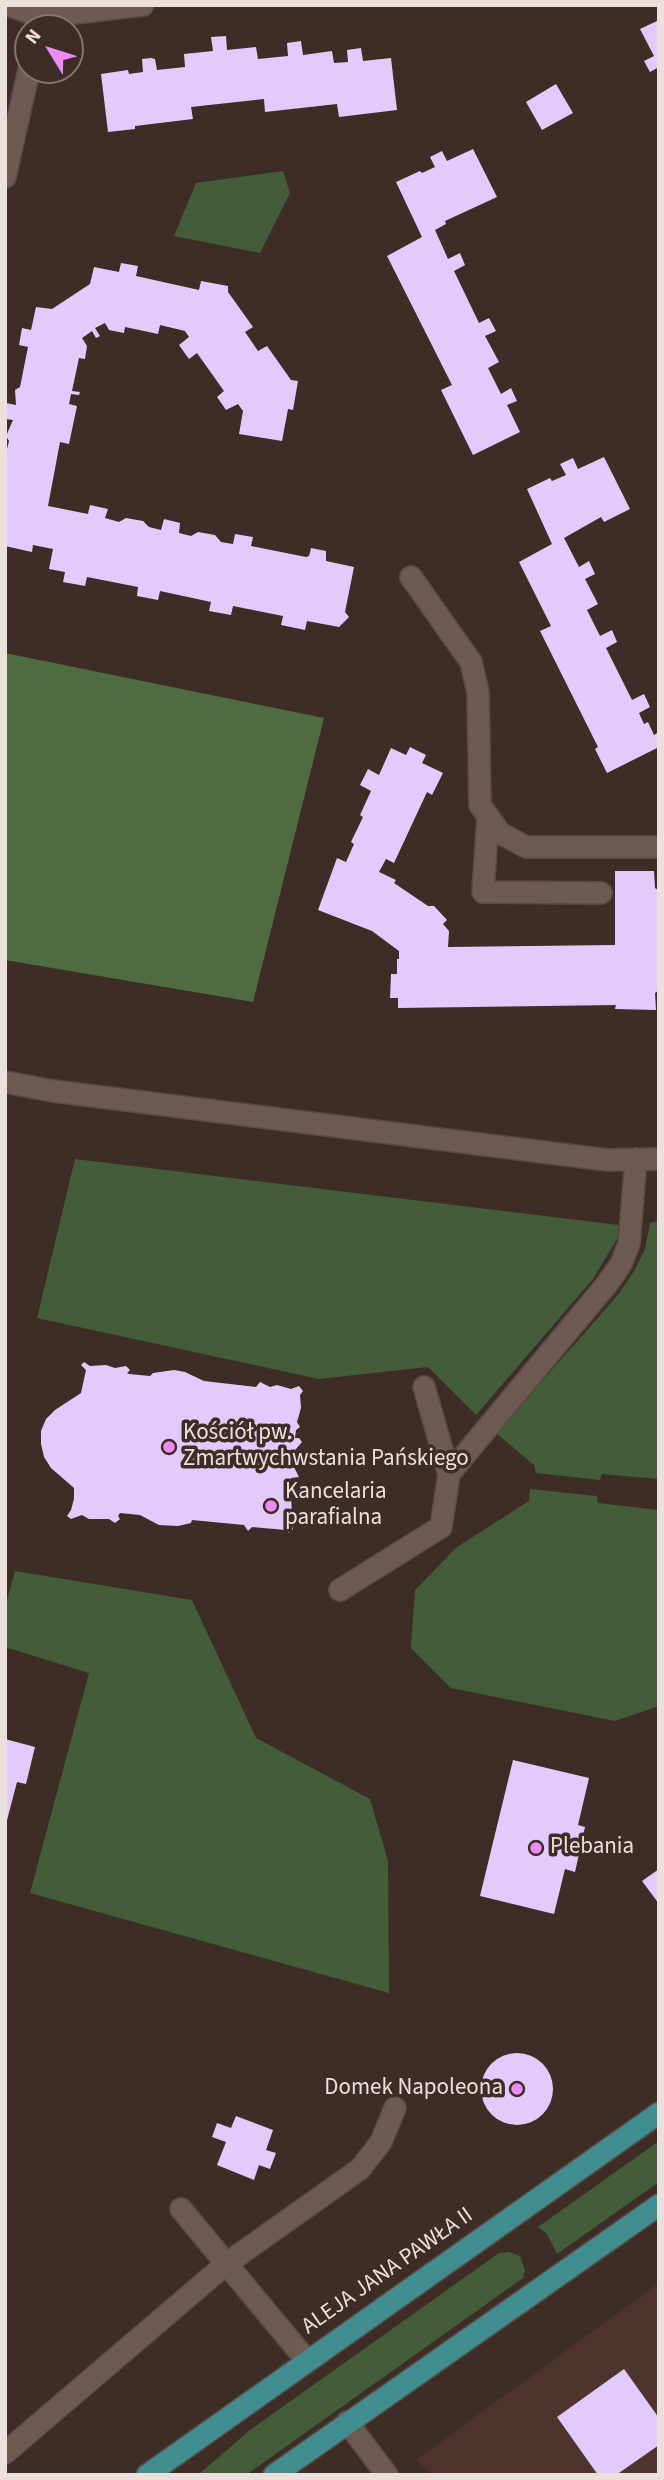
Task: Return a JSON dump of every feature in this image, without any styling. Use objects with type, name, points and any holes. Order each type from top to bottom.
[{"type":"main road","name":"ALEJA JANA PAWŁA II","points":[[147,2475],[659,2113]]},
{"type":"main road","points":[[274,2475],[659,2205]]},
{"type":"street","points":[[8,5],[25,14]]},
{"type":"street","points":[[84,15],[143,5]]},
{"type":"street","points":[[5,177],[13,101],[22,84]]},
{"type":"street","points":[[411,577],[471,662],[478,692],[480,805],[500,834],[526,847],[659,847]]},
{"type":"street","points":[[488,816],[483,892],[601,892]]},
{"type":"street","points":[[5,1082],[53,1091],[607,1160],[659,1159]]},
{"type":"street","points":[[449,1474],[621,1264],[629,1244],[633,1216],[636,1159]]},
{"type":"street","points":[[341,1590],[441,1527],[449,1474],[424,1387]]},
{"type":"street","points":[[5,2453],[226,2264],[360,2169],[381,2142],[395,2108]]},
{"type":"street","points":[[181,2209],[307,2361]]},
{"type":"street","points":[[347,2422],[387,2475]]},
{"type":"shaded area","points":[[659,2283],[659,2475],[433,2475],[416,2460]]},
{"type":"green space","points":[[283,171],[290,193],[260,253],[174,236],[196,183]]},
{"type":"green space","points":[[5,653],[324,718],[253,1002],[5,960]]},
{"type":"green space","points":[[75,1159],[619,1225],[617,1239],[593,1279],[476,1415],[428,1367],[319,1379],[37,1318]]},
{"type":"green space","points":[[659,1221],[659,1479],[602,1474],[600,1480],[536,1473],[534,1465],[496,1433],[618,1295],[645,1249],[650,1223]]},
{"type":"green space","points":[[530,1489],[597,1496],[598,1503],[659,1510],[659,1706],[615,1721],[451,1688],[411,1648],[415,1590],[457,1547],[529,1501]]},
{"type":"green space","points":[[15,1571],[192,1600],[256,1738],[370,1799],[388,1861],[389,1993],[30,1893],[89,1673],[5,1647],[5,1608]]},
{"type":"green space","points":[[659,2141],[659,2182],[557,2254],[547,2234],[538,2227]]},
{"type":"green space","points":[[509,2252],[520,2256],[525,2270],[523,2278],[246,2475],[198,2475],[250,2430],[499,2253]]},
{"type":"building","points":[[659,20],[659,67],[650,72],[644,61],[654,56],[640,29]]},
{"type":"building","points":[[226,36],[227,50],[256,47],[258,59],[288,56],[287,43],[301,41],[303,55],[332,51],[334,63],[348,62],[347,50],[361,48],[363,61],[391,58],[397,110],[339,117],[337,104],[265,112],[264,99],[191,107],[193,119],[108,132],[101,74],[128,70],[129,74],[143,72],[142,59],[151,58],[155,59],[157,70],[185,67],[184,54],[213,51],[211,37]]},
{"type":"building","points":[[556,84],[573,113],[542,130],[526,102]]},
{"type":"building","points":[[473,149],[497,197],[445,221],[446,224],[435,230],[448,259],[460,253],[465,265],[454,271],[479,323],[489,318],[496,331],[485,336],[499,362],[488,368],[501,394],[511,388],[517,401],[507,405],[520,432],[473,455],[441,390],[452,385],[387,256],[422,237],[396,182],[435,167],[430,157],[442,151],[447,161]]},
{"type":"building","points":[[121,263],[138,266],[136,276],[199,290],[201,281],[228,286],[228,292],[253,327],[245,332],[258,351],[267,346],[291,380],[298,381],[293,410],[288,409],[282,441],[239,434],[243,411],[238,404],[226,410],[217,397],[224,391],[197,353],[189,359],[179,345],[189,337],[185,331],[160,325],[158,334],[125,327],[124,333],[109,330],[105,323],[95,328],[100,336],[96,338],[92,331],[82,338],[87,346],[85,359],[79,358],[72,391],[80,392],[79,395],[71,394],[69,404],[77,406],[69,444],[60,442],[48,506],[88,514],[90,505],[108,509],[105,518],[119,522],[126,518],[143,521],[149,527],[161,530],[164,519],[180,523],[179,533],[191,536],[198,532],[215,535],[221,542],[233,544],[235,534],[253,537],[251,546],[306,557],[309,556],[311,548],[326,551],[326,561],[354,567],[345,612],[349,617],[339,627],[307,621],[305,630],[281,625],[283,616],[233,606],[231,615],[209,611],[211,602],[160,591],[158,600],[137,596],[138,587],[87,577],[85,586],[63,582],[65,572],[49,569],[53,549],[33,545],[32,552],[5,546],[5,457],[9,441],[6,436],[13,420],[5,419],[5,408],[6,403],[16,405],[15,390],[20,387],[28,347],[19,345],[22,328],[31,330],[36,307],[52,309],[90,284],[94,267],[119,272]]},
{"type":"building","points":[[604,457],[630,509],[604,522],[601,517],[564,538],[579,567],[589,561],[595,574],[585,579],[598,604],[587,610],[600,636],[612,630],[617,642],[606,648],[632,700],[644,694],[650,707],[639,713],[644,724],[648,722],[654,735],[659,732],[659,747],[607,773],[595,749],[598,747],[540,631],[551,626],[519,562],[552,544],[527,489],[550,478],[552,481],[566,475],[560,464],[573,458],[578,469]]},
{"type":"building","points":[[410,747],[426,755],[422,763],[443,773],[432,795],[427,792],[394,863],[386,859],[379,872],[396,880],[394,883],[428,906],[434,906],[447,920],[443,924],[449,931],[448,947],[615,945],[615,871],[654,871],[655,888],[659,891],[659,990],[655,993],[656,1010],[615,1009],[616,1005],[398,1008],[398,998],[390,998],[391,974],[397,974],[399,951],[372,931],[318,910],[337,858],[346,862],[354,844],[351,842],[371,791],[360,785],[368,769],[379,775],[391,748],[406,755]]},
{"type":"building","name":"Kościół pw. Zmartwychwstania Pańskiego","points":[[84,1362],[90,1366],[126,1366],[130,1370],[127,1373],[129,1374],[150,1376],[153,1373],[174,1370],[204,1381],[256,1387],[260,1382],[270,1387],[277,1385],[291,1389],[299,1386],[303,1391],[300,1395],[301,1408],[297,1422],[300,1427],[296,1430],[295,1438],[302,1442],[296,1449],[293,1465],[299,1477],[291,1478],[290,1486],[294,1491],[291,1497],[293,1529],[289,1533],[285,1530],[252,1527],[248,1531],[244,1525],[192,1520],[191,1523],[178,1526],[159,1525],[140,1515],[120,1513],[120,1519],[115,1523],[109,1519],[89,1519],[82,1515],[71,1519],[67,1516],[74,1499],[74,1488],[51,1468],[44,1457],[41,1431],[46,1419],[55,1410],[81,1393],[86,1370],[81,1365]]},
{"type":"building","points":[[5,1739],[35,1747],[26,1784],[17,1782],[6,1824]]},
{"type":"building","name":"Plebania","points":[[513,1760],[589,1778],[578,1825],[585,1827],[575,1872],[565,1869],[554,1914],[480,1896]]},
{"type":"building","points":[[659,1869],[659,1904],[642,1881]]},
{"type":"building","name":"Domek Napoleona","points":[[517,2053],[537,2059],[547,2069],[553,2089],[547,2109],[537,2119],[517,2125],[497,2119],[487,2109],[481,2089],[487,2069],[497,2059]]},
{"type":"building","points":[[236,2116],[273,2130],[266,2150],[276,2153],[270,2169],[259,2165],[254,2180],[217,2165],[226,2142],[212,2137],[217,2123],[231,2128]]},
{"type":"building","points":[[624,2369],[659,2418],[659,2445],[616,2475],[598,2475],[557,2417]]},
{"type":"place","name":"Kościół pw. Zmartwychwstania Pańskiego","points":[[169,1447]]},
{"type":"place","name":"Kancelaria parafialna","points":[[271,1506]]},
{"type":"place","name":"Plebania","points":[[536,1848]]},
{"type":"place","name":"Domek Napoleona","points":[[517,2089]]}]
